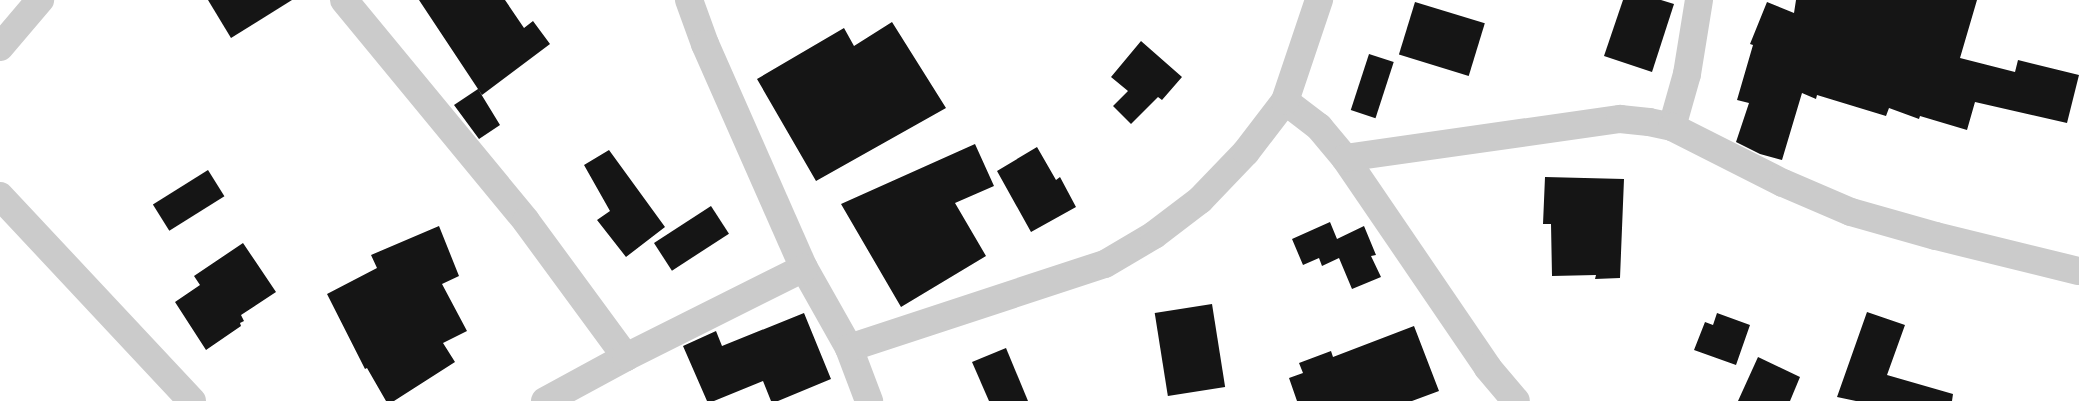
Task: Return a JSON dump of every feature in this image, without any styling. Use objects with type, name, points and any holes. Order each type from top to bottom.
[{"type":"street","points":[[0,48],[40,0]]},
{"type":"street","points":[[344,0],[526,221],[626,357]]},
{"type":"street","points":[[689,0],[705,44],[804,268],[848,348],[869,401]]},
{"type":"street","points":[[848,348],[1105,264],[1154,235],[1200,200],[1246,152],[1285,100],[1319,0]]},
{"type":"street","points":[[1672,127],[1688,74],[1699,0]]},
{"type":"street","points":[[1285,100],[1319,127],[1346,158],[1488,368],[1516,401]]},
{"type":"street","points":[[1346,158],[1620,119],[1672,127],[1783,183],[1851,212],[1936,236],[2079,271]]},
{"type":"street","points":[[0,196],[192,401]]},
{"type":"street","points":[[545,401],[626,357],[804,268]]},
{"type":"building","points":[[208,0],[292,0],[231,38]]},
{"type":"building","points":[[419,0],[505,0],[524,28],[533,21],[550,44],[482,95]]},
{"type":"building","points":[[1623,0],[1661,0],[1674,4],[1652,72],[1604,56]]},
{"type":"building","points":[[1796,0],[1977,0],[1960,58],[2015,72],[2018,60],[2079,75],[2067,123],[1975,102],[1967,130],[1920,116],[1919,119],[1889,108],[1886,116],[1817,95],[1816,99],[1802,93],[1782,160],[1760,154],[1736,142],[1749,103],[1737,100],[1753,45],[1750,44],[1767,2],[1794,13]]},
{"type":"building","points":[[1415,2],[1485,23],[1469,76],[1399,55]]},
{"type":"building","points":[[892,22],[946,108],[816,181],[757,79],[844,28],[854,46]]},
{"type":"building","points":[[1141,41],[1182,77],[1162,100],[1158,97],[1131,124],[1113,106],[1128,91],[1111,77]]},
{"type":"building","points":[[1369,54],[1394,62],[1375,118],[1351,110]]},
{"type":"building","points":[[478,89],[500,125],[479,139],[454,105]]},
{"type":"building","points":[[975,144],[994,186],[955,203],[986,256],[901,307],[841,204]]},
{"type":"building","points":[[1037,147],[1056,180],[1060,177],[1076,207],[1031,232],[997,171]]},
{"type":"building","points":[[609,150],[665,227],[626,257],[597,220],[610,211],[584,165]]},
{"type":"building","points":[[208,170],[224,196],[169,231],[153,204]]},
{"type":"building","points":[[1545,177],[1624,179],[1620,278],[1595,279],[1596,275],[1552,276],[1551,224],[1543,224]]},
{"type":"building","points":[[711,206],[729,234],[672,271],[654,243]]},
{"type":"building","points":[[1330,222],[1337,239],[1364,226],[1376,255],[1371,256],[1381,277],[1352,289],[1339,258],[1322,266],[1319,258],[1303,265],[1292,239]]},
{"type":"building","points":[[439,226],[459,276],[442,284],[467,331],[443,343],[455,362],[394,401],[386,401],[367,368],[365,369],[327,294],[377,268],[371,255]]},
{"type":"building","points":[[243,243],[276,292],[241,315],[244,321],[240,323],[241,326],[206,350],[175,302],[200,285],[194,276]]},
{"type":"building","points":[[1212,304],[1225,387],[1168,396],[1155,313]]},
{"type":"building","points":[[1867,312],[1905,325],[1887,375],[1953,394],[1952,401],[1856,401],[1837,397]]},
{"type":"building","points":[[804,313],[831,379],[778,401],[771,401],[763,381],[714,401],[707,401],[683,346],[716,331],[722,346]]},
{"type":"building","points":[[1717,313],[1750,325],[1736,365],[1694,350],[1705,322],[1713,325]]},
{"type":"building","points":[[1414,326],[1439,391],[1412,401],[1297,401],[1289,378],[1303,373],[1299,363],[1331,351],[1333,357]]},
{"type":"building","points":[[1006,348],[1028,401],[989,401],[972,362]]},
{"type":"building","points":[[1758,357],[1800,377],[1790,401],[1738,401]]}]
